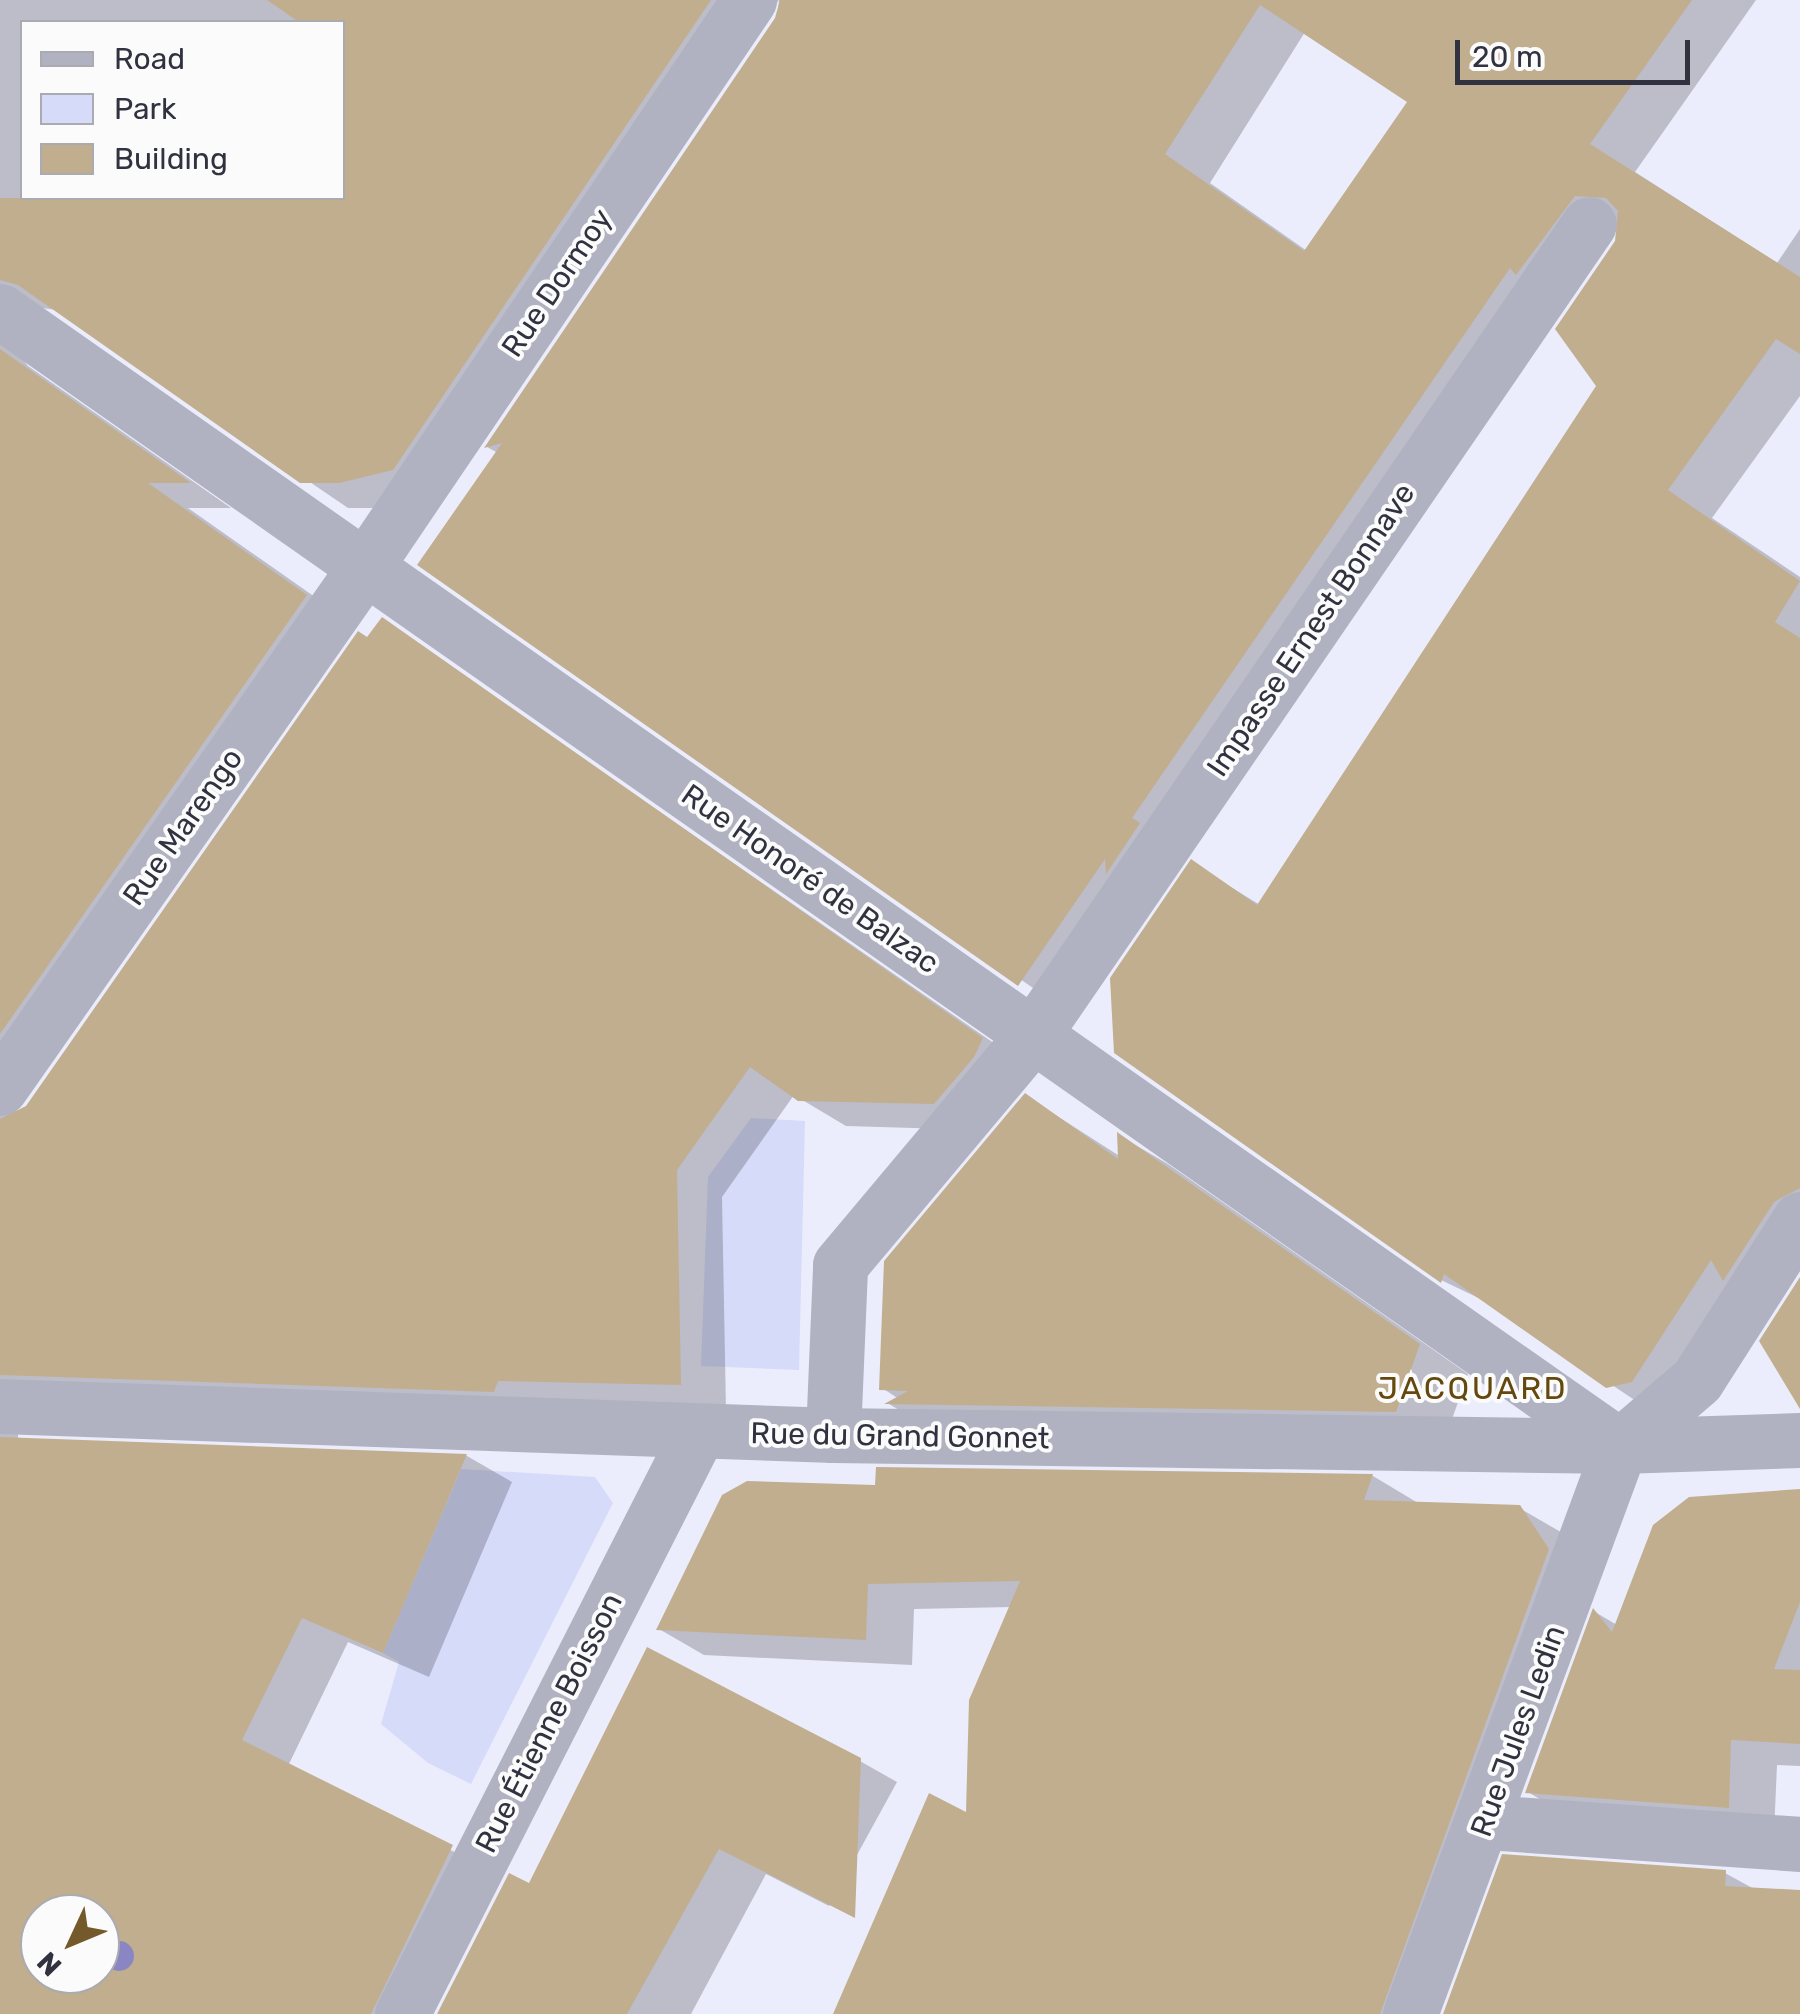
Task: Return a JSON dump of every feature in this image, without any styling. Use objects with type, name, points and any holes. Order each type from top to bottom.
[{"type":"street","name":"Rue Dormoy","points":[[365,566],[749,0]]},
{"type":"street","name":"Impasse Ernest Bonnave","points":[[833,1435],[840,1265],[1033,1035],[1589,224]]},
{"type":"street","name":"Rue Honoré de Balzac","points":[[0,311],[1620,1446]]},
{"type":"street","name":"Rue Marengo","points":[[0,1088],[365,566]]},
{"type":"street","points":[[1620,1446],[1697,1380],[1800,1219]]},
{"type":"street","name":"Rue du Grand Gonnet","points":[[0,1406],[833,1435],[1620,1446],[1800,1440]]},
{"type":"street","name":"Rue Étienne Boisson","points":[[402,2014],[698,1432]]},
{"type":"street","name":"Rue Jules Ledin","points":[[1410,2014],[1486,1822],[1620,1446]]},
{"type":"street","points":[[1486,1822],[1800,1844]]},
{"type":"green space","points":[[751,1118],[805,1121],[799,1370],[701,1366],[708,1177]]},
{"type":"green space","points":[[461,1469],[595,1477],[613,1503],[471,1784],[428,1763],[381,1724],[399,1662],[383,1653]]},
{"type":"building","points":[[267,0],[711,0],[393,470],[339,483],[300,483],[18,285],[0,280],[0,198],[345,200],[345,20],[296,20]]},
{"type":"building","points":[[780,0],[1692,0],[1590,144],[1800,277],[1800,354],[1776,339],[1668,490],[1800,581],[1775,622],[1800,638],[1800,1188],[1774,1202],[1723,1281],[1711,1260],[1632,1382],[1606,1388],[1444,1274],[1441,1283],[1114,1053],[1110,978],[1191,859],[1257,905],[1596,386],[1555,329],[1615,241],[1618,211],[1606,198],[1575,196],[1516,275],[1510,268],[1132,818],[1140,823],[1106,874],[1105,859],[1018,986],[417,565],[502,443],[484,448],[775,18]],"holes":[[[1260,5],[1407,102],[1304,251],[1165,154]]]},
{"type":"building","points":[[0,349],[191,483],[148,483],[307,595],[0,1034]]},
{"type":"building","points":[[382,617],[983,1038],[974,1057],[934,1104],[798,1101],[750,1067],[677,1170],[681,1385],[498,1381],[494,1392],[0,1375],[0,1119],[26,1106],[358,631],[367,637]]},
{"type":"building","points":[[1025,1093],[1118,1159],[1117,1132],[1420,1344],[1396,1412],[884,1404],[908,1391],[879,1390],[884,1261]]},
{"type":"building","points":[[1800,1277],[1800,1409],[1759,1341]]},
{"type":"building","points":[[0,1437],[467,1454],[383,1653],[302,1618],[242,1740],[453,1845],[371,2014],[0,2014]]},
{"type":"building","points":[[876,1467],[1373,1474],[1364,1500],[1520,1505],[1549,1549],[1380,2014],[833,2014],[929,1793],[966,1812],[969,1700],[1020,1581],[868,1584],[866,1640],[656,1630],[722,1495],[747,1481],[875,1485]]},
{"type":"building","points":[[1800,1489],[1800,1602],[1774,1669],[1800,1670],[1800,1744],[1731,1740],[1729,1808],[1525,1793],[1593,1608],[1612,1632],[1653,1525],[1689,1497]]},
{"type":"building","points":[[647,1647],[861,1758],[855,1918],[719,1849],[627,2014],[437,2014],[509,1873],[529,1883]]},
{"type":"building","points":[[1502,1854],[1726,1870],[1725,1886],[1800,1890],[1800,2014],[1443,2014]]},
{"type":"district","name":"JACQUARD","points":[[1473,1388]]}]
